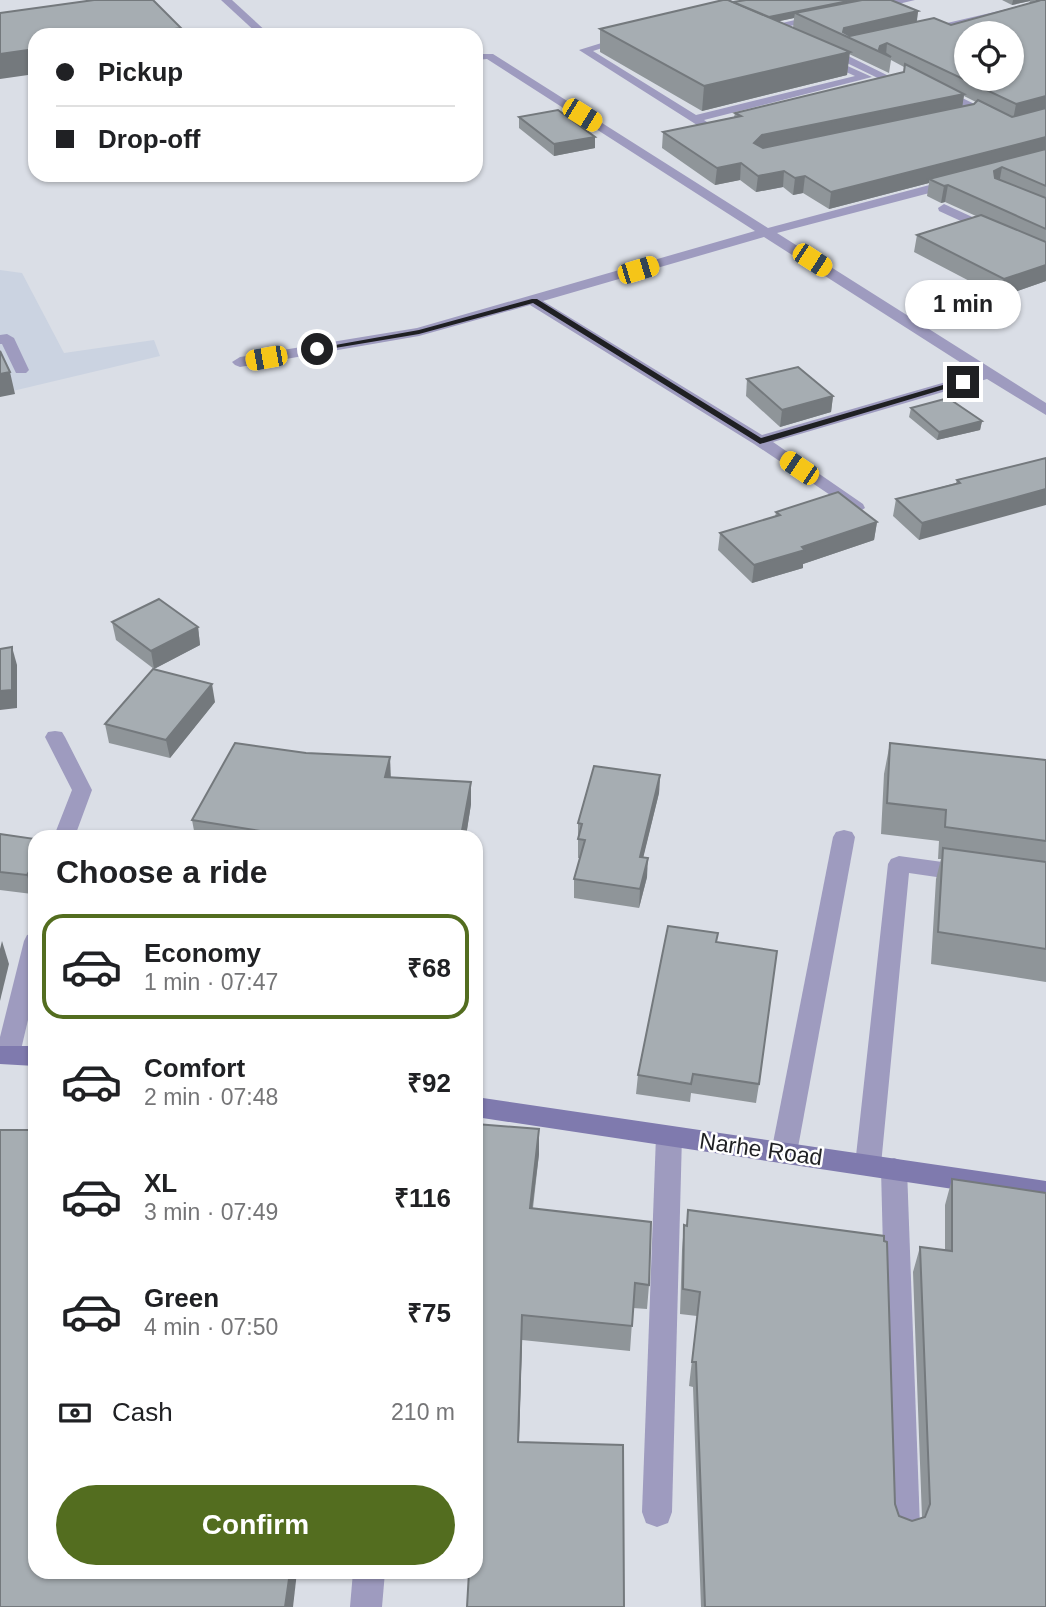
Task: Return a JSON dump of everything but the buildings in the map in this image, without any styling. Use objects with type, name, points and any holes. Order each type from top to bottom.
[{"type":"street","points":[[226,0],[257,28]]},
{"type":"street","points":[[857,10],[910,0]]},
{"type":"street","points":[[911,32],[1046,2]]},
{"type":"street","points":[[694,119],[866,77],[774,26],[832,15]]},
{"type":"street","points":[[764,33],[806,45],[904,82]]},
{"type":"street","points":[[635,37],[584,50],[708,128],[904,82]]},
{"type":"street","points":[[860,51],[904,82]]},
{"type":"street","points":[[483,56],[489,56],[1046,410]]},
{"type":"street","points":[[967,115],[931,92],[1012,127],[1046,118]]},
{"type":"street","points":[[240,362],[419,332],[767,232],[966,179]]},
{"type":"street","points":[[944,208],[1046,256]]},
{"type":"street","points":[[534,301],[760,441],[859,509]]},
{"type":"street","points":[[0,340],[6,338],[21,370]]},
{"type":"street","points":[[760,441],[989,374]]},
{"type":"street","points":[[55,737],[82,790],[67,830]]},
{"type":"street","points":[[784,1153],[844,837]]},
{"type":"street","points":[[905,1527],[881,1167],[899,864],[979,875]]},
{"type":"street","points":[[28,967],[4,1054],[28,1056]]},
{"type":"street","name":"Narhe Road","points":[[483,1108],[1046,1192]]},
{"type":"street","points":[[657,1512],[669,1136]]},
{"type":"street","points":[[366,1607],[368,1579]]},
{"type":"shaded area","points":[[0,270],[22,273],[64,353],[154,340],[160,356],[0,394]]},
{"type":"route","points":[[317,349],[419,332],[534,301],[760,441],[963,382]]}]
